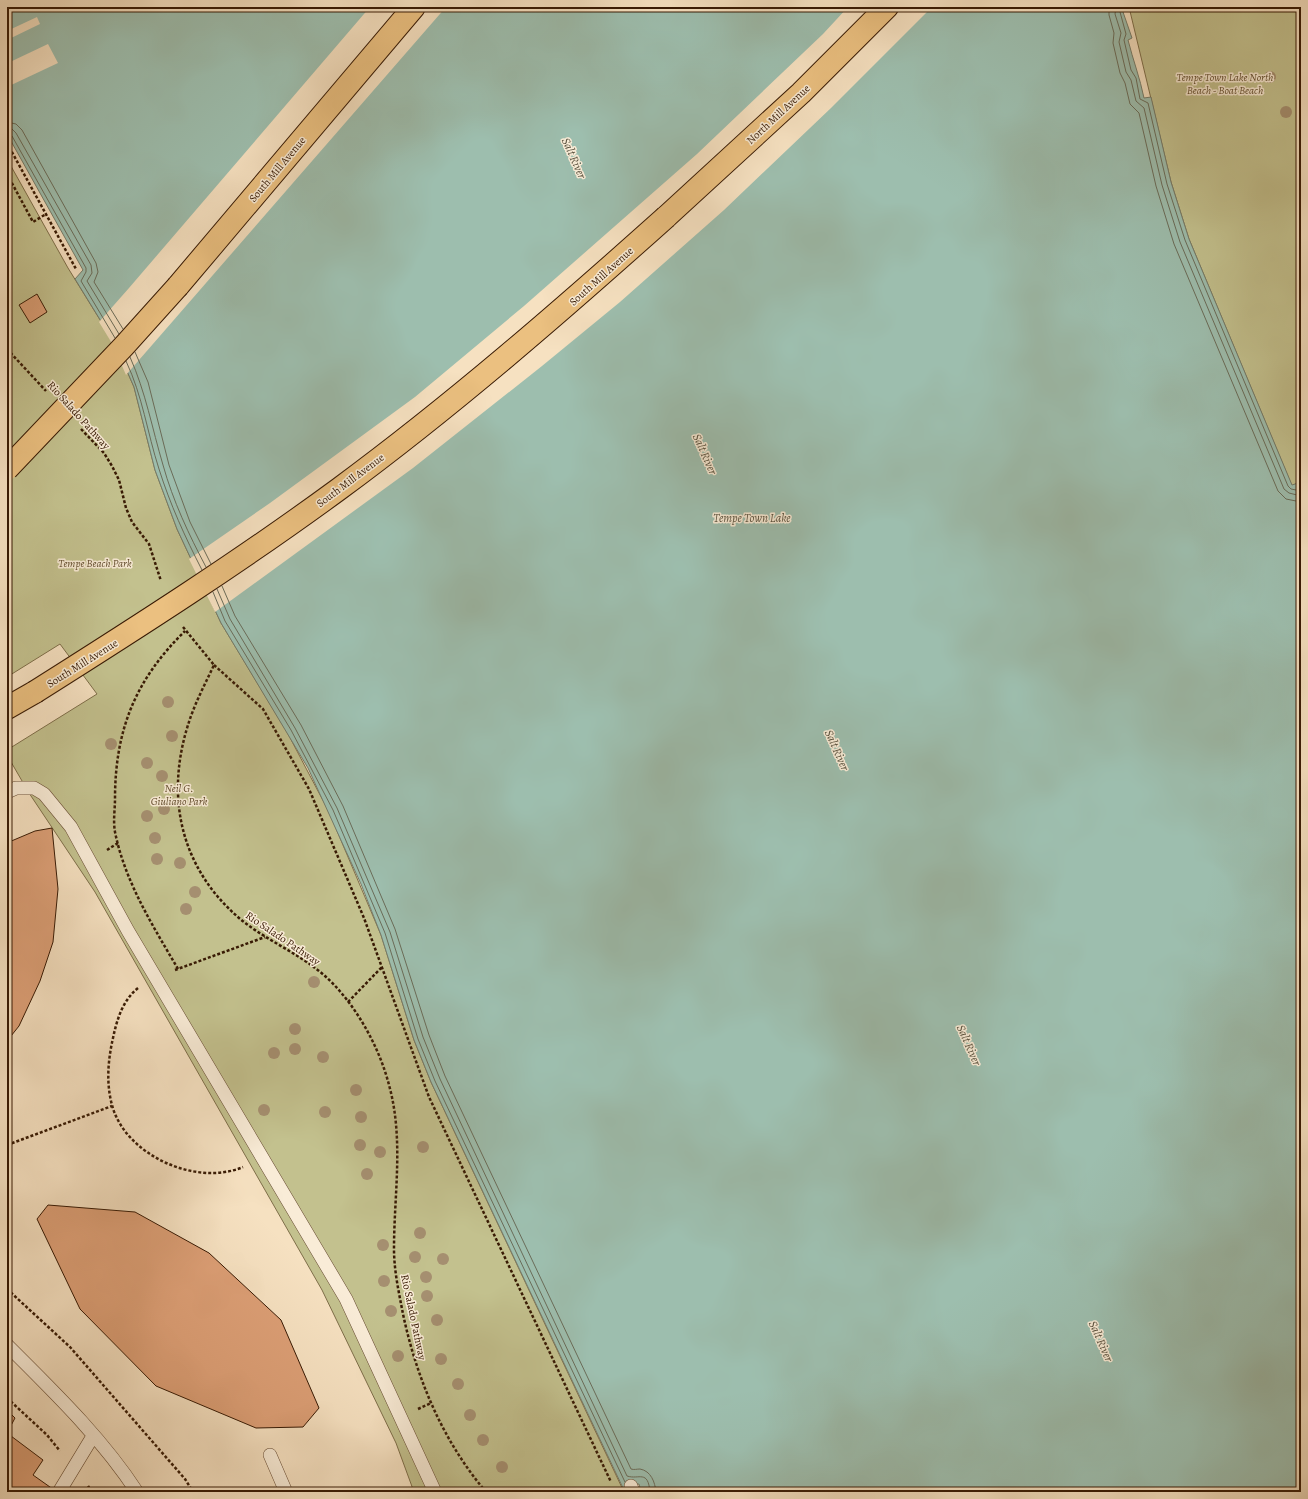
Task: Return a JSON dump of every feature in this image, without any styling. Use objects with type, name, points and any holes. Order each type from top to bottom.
[{"type":"main road","name":"South Mill Avenue","points":[[7,469],[119,352],[200,261],[414,7]]},
{"type":"main road","name":"North Mill Avenue","points":[[666,217],[801,93],[887,7]]},
{"type":"main road","name":"South Mill Avenue","points":[[7,708],[142,624],[257,548],[341,488],[558,314],[666,217]]},
{"type":"lane","points":[[7,792],[16,788],[34,788],[44,794],[58,809],[71,827],[156,978],[346,1299],[434,1492]]},
{"type":"lane","points":[[7,1345],[71,1409],[126,1474],[137,1492]]},
{"type":"lane","points":[[60,1492],[93,1436]]},
{"type":"lane","points":[[270,1455],[286,1492]]},
{"type":"path","points":[[1296,7],[1301,17]]},
{"type":"path","points":[[7,143],[76,269]]},
{"type":"path","points":[[7,174],[33,222],[46,214]]},
{"type":"path","name":"Rio Salado Pathway","points":[[7,349],[49,395]]},
{"type":"path","name":"Rio Salado Pathway","points":[[76,424],[104,453],[112,466],[119,480],[126,508],[132,522],[149,544],[154,555],[164,588]]},
{"type":"path","points":[[182,624],[185,631],[214,664],[263,709],[309,789],[364,918],[428,1097],[612,1485]]},
{"type":"path","points":[[178,969],[151,923],[124,863],[115,831],[115,783],[120,738],[134,699],[156,661],[185,631]]},
{"type":"path","name":"Rio Salado Pathway","points":[[214,664],[188,724],[184,739],[178,785],[179,815],[186,845],[198,869],[218,898],[240,918],[265,937],[325,976],[348,1002],[376,1049],[389,1083],[395,1109],[398,1149],[394,1250],[398,1289],[417,1366],[431,1404],[447,1436],[464,1465],[486,1492]]},
{"type":"path","points":[[196,963],[265,937]]},
{"type":"path","points":[[348,1002],[382,967]]},
{"type":"path","points":[[156,978],[147,981],[130,995],[116,1021],[110,1051],[108,1081],[112,1106],[122,1126],[139,1147],[162,1162],[184,1170],[215,1172],[242,1168],[261,1157]]},
{"type":"path","points":[[7,1145],[112,1106]]},
{"type":"path","points":[[7,1289],[70,1347],[185,1479],[193,1492]]},
{"type":"path","points":[[7,1398],[47,1435],[92,1492]]},
{"type":"green space","name":"Tempe Town Lake North Beach - Boat Beach","points":[[1129,7],[1301,7],[1301,491],[1298,483],[1292,486],[1189,239],[1171,182]]},
{"type":"green space","name":"Neil G. Giuliano Park","points":[[7,159],[68,268],[115,344],[134,387],[155,470],[177,529],[221,623],[287,732],[329,812],[381,935],[414,1040],[431,1082],[624,1492],[414,1492],[396,1443],[322,1290],[95,892],[29,793],[7,755],[7,750],[97,694],[60,644],[7,677]]},
{"type":"water","name":"Tempe Town Lake","points":[[7,7],[1129,7],[1129,9],[1123,12],[1132,38],[1128,40],[1144,98],[1151,97],[1171,182],[1189,239],[1292,485],[1298,483],[1301,491],[1301,1492],[641,1492],[639,1484],[623,1488],[431,1082],[414,1040],[381,935],[361,884],[308,768],[221,623],[177,529],[155,470],[134,387],[115,344],[75,279],[83,270],[7,134]]},
{"type":"pier","points":[[370,7],[446,7],[126,375],[113,345],[99,322]]},
{"type":"pier","points":[[848,7],[932,7],[831,108],[724,210],[620,302],[413,468],[215,612],[189,559],[270,503],[415,397],[524,306],[697,154],[823,34]]},
{"type":"pier","points":[[37,17],[40,24],[7,40],[7,31]]},
{"type":"pier","points":[[48,44],[58,63],[7,87],[7,81],[9,80],[7,74],[7,55],[10,62]]},
{"type":"building","points":[[37,294],[47,312],[30,323],[19,305]]},
{"type":"building","points":[[52,828],[58,889],[53,942],[40,981],[19,1026],[7,1041],[7,841],[9,842],[35,831]]},
{"type":"building","points":[[48,1205],[135,1212],[209,1253],[281,1320],[319,1408],[303,1427],[256,1428],[156,1386],[80,1309],[37,1219]]},
{"type":"building","points":[[7,1410],[15,1418],[7,1433]]},
{"type":"building","points":[[7,1433],[43,1460],[33,1475],[57,1492],[7,1492]]},
{"type":"water label","name":"Salt River","points":[[574,158]]},
{"type":"water label","name":"Salt River","points":[[705,454]]},
{"type":"water label","name":"Salt River","points":[[837,750]]},
{"type":"water label","name":"Salt River","points":[[969,1045]]},
{"type":"water label","name":"Salt River","points":[[1101,1341]]},
{"type":"park label","name":"Tempe Beach Park","points":[[95,563]]}]
